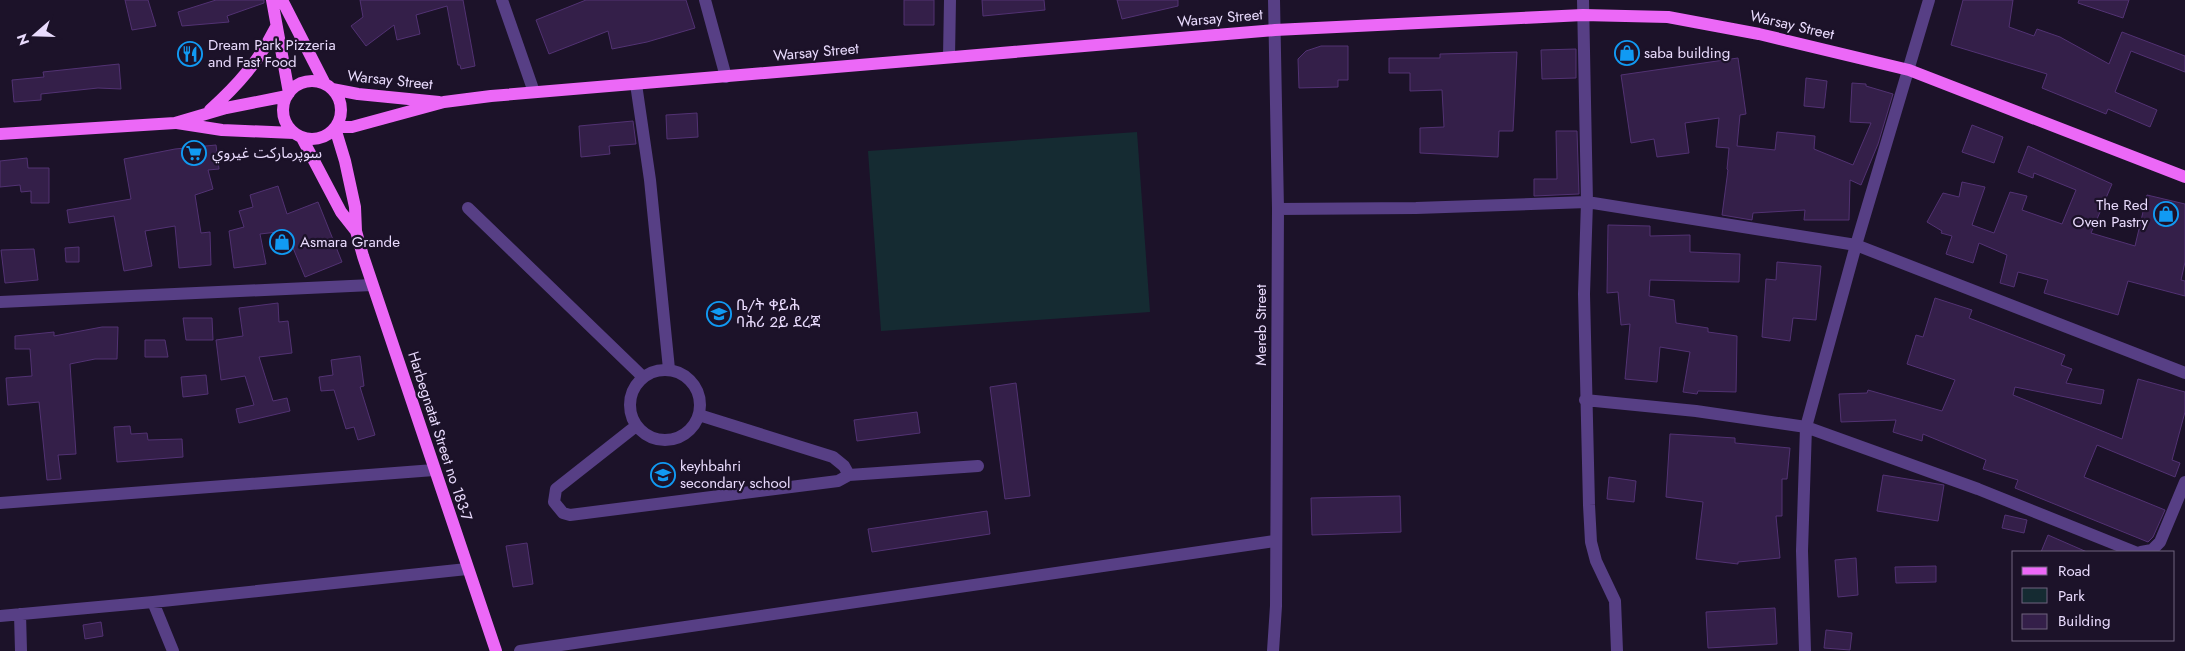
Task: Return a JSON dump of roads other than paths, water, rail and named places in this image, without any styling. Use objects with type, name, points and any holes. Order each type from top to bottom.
[{"type":"main road","points":[[272,0],[288,94]]},
{"type":"main road","points":[[0,134],[175,123],[222,130],[298,136],[315,140],[326,136],[336,128],[340,118],[341,108],[338,98],[328,87],[282,0]]},
{"type":"main road","name":"Warsay Street","points":[[336,128],[360,125],[444,102],[534,92],[949,57],[1275,30],[1583,15],[1668,17],[1759,34],[1909,70],[2185,177]]},
{"type":"main road","points":[[206,113],[250,72],[276,27]]},
{"type":"main road","points":[[328,87],[309,81],[294,87],[284,103],[284,120],[298,136],[341,212],[356,231]]},
{"type":"main road","name":"Warsay Street","points":[[328,87],[358,94],[444,102]]},
{"type":"main road","points":[[175,123],[206,113],[288,94]]},
{"type":"main road","points":[[336,128],[346,161],[355,208],[356,231]]},
{"type":"main road","name":"Harbegnatat Street no 183-7","points":[[356,231],[372,285],[496,651]]},
{"type":"street","points":[[502,0],[534,92]]},
{"type":"street","points":[[705,0],[726,77]]},
{"type":"street","points":[[949,57],[950,0]]},
{"type":"street","name":"Mereb Street","points":[[1273,651],[1276,606],[1278,209],[1274,0]]},
{"type":"street","points":[[1583,0],[1587,202],[1584,294],[1591,542],[1596,561],[1615,601],[1618,651]]},
{"type":"street","points":[[1805,651],[1802,551],[1806,427],[1856,245],[1929,0]]},
{"type":"street","points":[[636,84],[650,180],[669,370]]},
{"type":"street","points":[[1278,209],[1416,208],[1587,202],[1856,245],[2185,373]]},
{"type":"street","points":[[468,208],[643,377]]},
{"type":"street","points":[[0,302],[372,285]]},
{"type":"street","points":[[669,370],[685,376],[693,384],[698,393],[699,415],[687,434],[665,441],[654,439],[636,426],[629,405],[636,385],[643,377],[653,372],[669,370]]},
{"type":"street","points":[[1586,400],[1696,411],[1806,427],[1978,489],[2133,551]]},
{"type":"street","points":[[699,415],[833,457],[844,466],[849,475]]},
{"type":"street","points":[[636,426],[556,489],[554,502],[563,513],[570,515],[838,482],[849,475],[978,466]]},
{"type":"street","points":[[0,503],[434,470]]},
{"type":"street","points":[[2147,551],[2152,550],[2160,542],[2185,482]]},
{"type":"street","points":[[520,651],[1275,541]]},
{"type":"street","points":[[0,616],[467,569]]},
{"type":"street","points":[[153,602],[173,651]]},
{"type":"street","points":[[20,614],[21,651]]},
{"type":"place","name":"saba building","points":[[1627,53]]},
{"type":"place","name":"Dream Park Pizzeria and Fast Food","points":[[190,54]]},
{"type":"place","name":"سوپرمارکت غيروي","points":[[194,153]]},
{"type":"place","name":"The Red Oven Pastry","points":[[2166,214]]},
{"type":"place","name":"Asmara Grande","points":[[282,242]]},
{"type":"place","name":"ቤ/ት ቀይሕ ባሕሪ 2ይ ደረጃ","points":[[719,314]]},
{"type":"place","name":"keyhbahri secondary school","points":[[663,475]]}]
